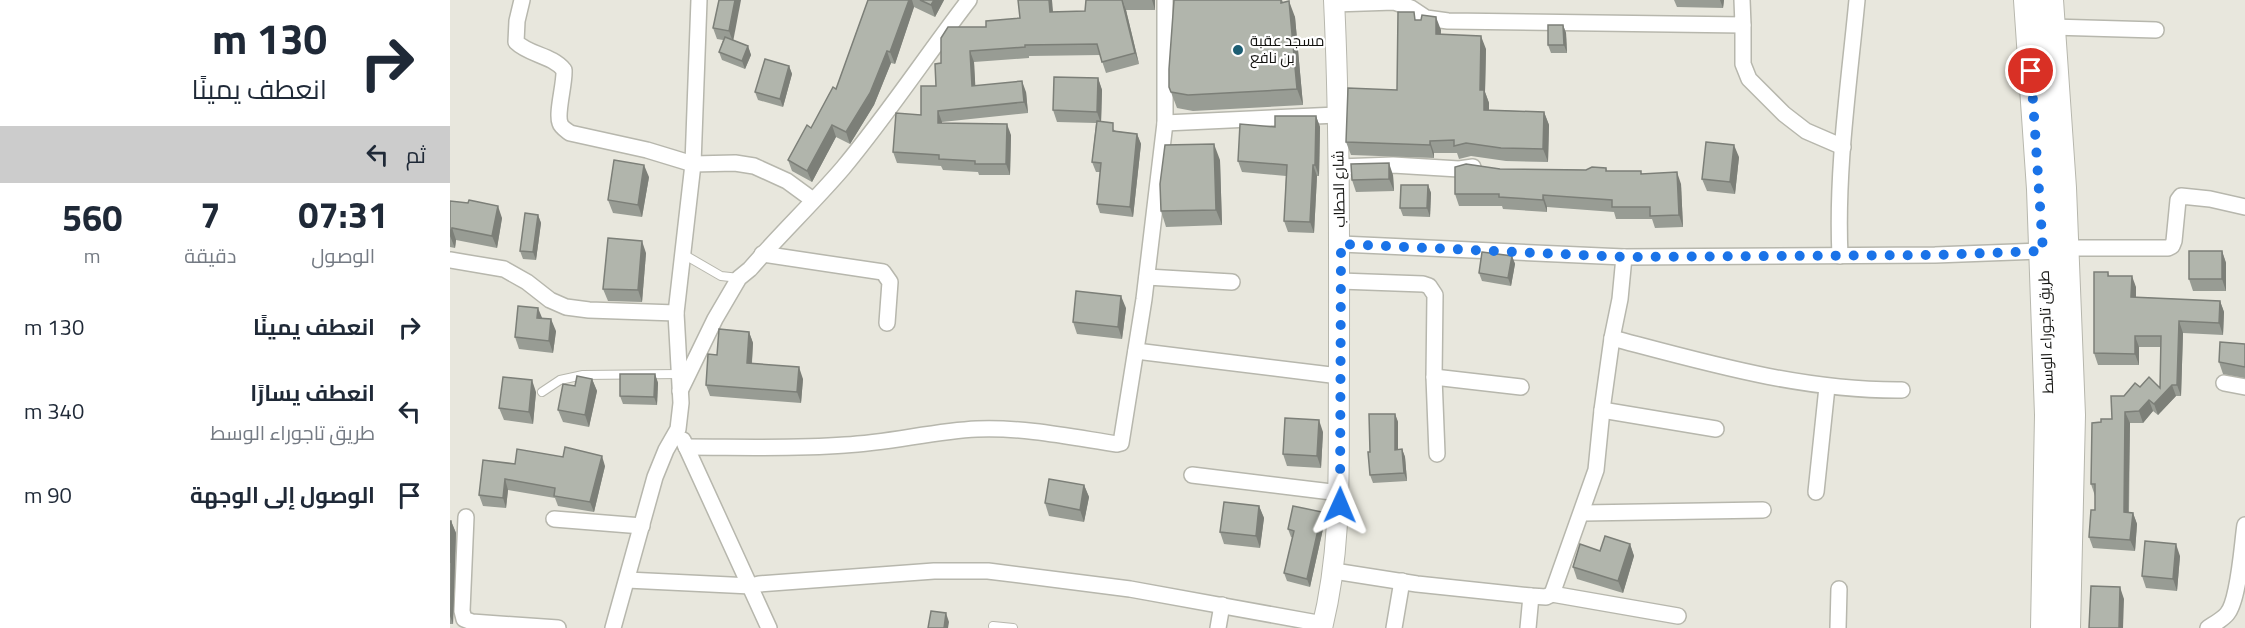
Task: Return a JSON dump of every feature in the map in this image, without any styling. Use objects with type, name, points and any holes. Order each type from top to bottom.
[{"type":"main road","name":"طريق تاجوراء الوسط","points":[[2027,0],[2054,250],[2044,628]]},
{"type":"main road","points":[[2050,0],[2054,250],[2072,415],[2067,628]]},
{"type":"street","points":[[522,0],[517,21],[516,42],[523,49],[555,62],[564,70],[565,80],[559,118],[563,128],[570,133],[647,150],[693,164],[754,165],[787,181],[813,200]]},
{"type":"street","points":[[613,628],[655,477],[678,429],[680,391],[676,313],[693,164],[699,0]]},
{"type":"street","points":[[680,391],[715,319],[739,278],[750,269],[841,169],[899,97],[969,0]]},
{"type":"street","points":[[686,447],[783,449],[849,445],[897,441],[940,432],[977,429],[1063,435],[1118,444],[1122,440],[1136,351],[1166,123],[1165,0]]},
{"type":"street","points":[[1742,0],[1743,64],[1749,79],[1784,114],[1806,131],[1844,147]]},
{"type":"street","points":[[1840,256],[1838,222],[1857,0]]},
{"type":"street","points":[[1334,2],[1394,2],[1411,8],[1426,18],[1448,21],[1743,25]]},
{"type":"street","name":"شارع الحطاب","points":[[1322,626],[1334,571],[1340,492],[1341,244],[1334,2]]},
{"type":"street","points":[[2052,27],[2156,30]]},
{"type":"street","points":[[1166,123],[1337,115]]},
{"type":"street","points":[[1339,167],[1393,165],[1459,169],[1470,166],[1494,170]]},
{"type":"street","points":[[1341,244],[1624,257],[1935,255],[2168,248],[2174,241],[2178,200],[2181,196],[2210,199],[2245,207]]},
{"type":"street","points":[[762,254],[883,272],[890,282],[887,323]]},
{"type":"street","points":[[1552,594],[1583,513],[1596,470],[1602,410],[1620,299],[1624,257]]},
{"type":"street","points":[[450,260],[504,269],[527,282],[550,300],[567,307],[676,313]]},
{"type":"street","points":[[1147,276],[1232,282]]},
{"type":"street","points":[[1340,281],[1429,286],[1435,294],[1434,377],[1437,454]]},
{"type":"street","points":[[1612,338],[1738,371],[1827,387],[1902,390]]},
{"type":"street","points":[[1136,351],[1339,376]]},
{"type":"street","points":[[1434,377],[1521,387]]},
{"type":"street","points":[[2224,383],[2245,387]]},
{"type":"street","points":[[1816,492],[1827,387]]},
{"type":"street","points":[[1602,410],[1716,429]]},
{"type":"street","points":[[678,429],[769,628]]},
{"type":"street","points":[[1191,475],[1340,492]]},
{"type":"street","points":[[1583,513],[1763,510]]},
{"type":"street","points":[[466,517],[462,611],[464,619],[472,622],[558,628]]},
{"type":"street","points":[[554,519],[642,526]]},
{"type":"street","points":[[2208,628],[2227,614],[2231,607],[2245,525]]},
{"type":"street","points":[[627,580],[751,586],[934,571],[988,571],[1130,589],[1322,626]]},
{"type":"street","points":[[1334,571],[1531,596],[1546,597],[1552,594],[1678,616]]},
{"type":"street","points":[[1394,628],[1402,581]]},
{"type":"street","points":[[1839,589],[1838,628],[1844,628]]},
{"type":"street","points":[[1528,628],[1531,596]]},
{"type":"street","points":[[1218,628],[1222,605]]},
{"type":"lane","points":[[683,254],[721,276],[739,278]]},
{"type":"lane","points":[[542,392],[560,380],[583,375],[679,374]]},
{"type":"lane","points":[[993,626],[1013,628]]},
{"type":"building","points":[[719,0],[735,0],[729,31],[713,28]]},
{"type":"building","points":[[868,0],[909,0],[890,52],[887,51],[870,93],[846,132],[832,125],[807,171],[788,160],[807,125],[811,128],[833,87],[836,89]]},
{"type":"building","points":[[920,0],[934,0],[931,5]]},
{"type":"building","points":[[1018,0],[1049,0],[1050,12],[1085,11],[1086,0],[1122,0],[1135,53],[1102,62],[1097,44],[1025,45],[1025,47],[970,51],[972,86],[1022,81],[1024,102],[938,111],[938,123],[1007,124],[1006,164],[975,164],[975,161],[939,159],[939,155],[893,152],[896,113],[921,115],[921,86],[936,86],[935,64],[941,63],[941,38],[948,27],[986,27],[986,21],[1020,18]]},
{"type":"building","name":"مسجد عقبة بن نافع","points":[[1174,0],[1281,0],[1281,3],[1289,1],[1297,89],[1188,95],[1171,92],[1169,69]]},
{"type":"building","points":[[1398,12],[1414,12],[1415,20],[1421,20],[1422,15],[1436,17],[1436,34],[1481,36],[1480,90],[1484,90],[1484,110],[1544,112],[1543,149],[1501,148],[1466,143],[1454,146],[1454,140],[1430,141],[1430,145],[1346,142],[1348,88],[1397,90]]},
{"type":"building","points":[[1548,25],[1563,25],[1564,45],[1548,45]]},
{"type":"building","points":[[725,37],[748,46],[742,61],[719,52]]},
{"type":"building","points":[[765,59],[789,66],[780,99],[755,92]]},
{"type":"building","points":[[1054,77],[1098,78],[1097,112],[1053,110]]},
{"type":"building","points":[[1275,116],[1316,116],[1310,222],[1284,221],[1287,165],[1238,161],[1240,124],[1275,127]]},
{"type":"building","points":[[1097,121],[1113,123],[1113,131],[1137,134],[1130,207],[1097,204],[1101,163],[1092,162]]},
{"type":"building","points":[[1706,142],[1734,145],[1730,182],[1702,179]]},
{"type":"building","points":[[1214,144],[1216,210],[1161,211],[1160,184],[1165,145]]},
{"type":"building","points":[[614,160],[644,165],[638,205],[608,200]]},
{"type":"building","points":[[1389,163],[1389,179],[1352,180],[1351,164]]},
{"type":"building","points":[[1466,164],[1500,169],[1586,170],[1592,167],[1606,168],[1606,171],[1641,171],[1641,174],[1677,172],[1679,215],[1650,216],[1650,207],[1612,207],[1612,200],[1543,195],[1543,200],[1499,197],[1499,194],[1455,194],[1455,167]]},
{"type":"building","points":[[1401,185],[1428,185],[1427,208],[1400,208]]},
{"type":"building","points":[[469,200],[498,206],[492,236],[452,228],[450,236],[450,201],[468,203]]},
{"type":"building","points":[[525,213],[538,215],[533,252],[520,251]]},
{"type":"building","points":[[608,238],[642,241],[638,290],[603,289]]},
{"type":"building","points":[[2189,251],[2222,251],[2222,279],[2189,279]]},
{"type":"building","points":[[1482,252],[1512,256],[1508,278],[1479,273]]},
{"type":"building","points":[[2094,272],[2108,272],[2108,276],[2132,276],[2131,297],[2220,301],[2219,323],[2179,321],[2177,385],[2172,385],[2154,404],[2149,400],[2139,411],[2125,412],[2124,512],[2133,513],[2130,540],[2089,537],[2091,510],[2095,510],[2095,484],[2091,484],[2092,423],[2101,422],[2101,419],[2112,419],[2111,396],[2124,396],[2135,383],[2140,387],[2149,377],[2160,388],[2161,336],[2135,336],[2135,354],[2094,353]]},
{"type":"building","points":[[1076,291],[1121,296],[1118,327],[1073,322]]},
{"type":"building","points":[[518,306],[538,308],[537,318],[551,319],[549,341],[515,337]]},
{"type":"building","points":[[719,329],[749,332],[747,363],[799,367],[797,392],[706,385],[708,354],[717,355]]},
{"type":"building","points":[[2220,342],[2245,344],[2245,367],[2219,362]]},
{"type":"building","points":[[620,374],[655,374],[654,397],[620,396]]},
{"type":"building","points":[[577,376],[592,379],[585,415],[558,410],[563,384],[575,386]]},
{"type":"building","points":[[503,377],[532,380],[529,412],[499,408]]},
{"type":"building","points":[[1369,414],[1395,414],[1395,450],[1402,449],[1404,473],[1370,475]]},
{"type":"building","points":[[1285,418],[1319,420],[1317,456],[1283,454]]},
{"type":"building","points":[[565,447],[602,456],[590,502],[554,496],[555,488],[505,479],[503,498],[479,495],[483,460],[515,464],[517,449],[563,457]]},
{"type":"building","points":[[1049,479],[1084,485],[1080,510],[1045,503]]},
{"type":"building","points":[[1224,502],[1259,506],[1256,536],[1220,532]]},
{"type":"building","points":[[1293,506],[1322,512],[1307,579],[1284,573],[1294,531],[1288,529]]},
{"type":"building","points":[[1605,536],[1630,544],[1618,581],[1573,567],[1580,544],[1600,551]]},
{"type":"building","points":[[2145,541],[2176,544],[2173,579],[2142,576]]},
{"type":"building","points":[[2091,586],[2120,587],[2119,628],[2089,628]]},
{"type":"building","points":[[931,611],[946,613],[944,628],[928,628]]},
{"type":"place","name":"مسجد عقبة بن نافع","points":[[1238,50]]},
{"type":"route","points":[[1340,505],[1341,244],[1624,257],[1935,255],[2043,251],[2031,71]]}]
